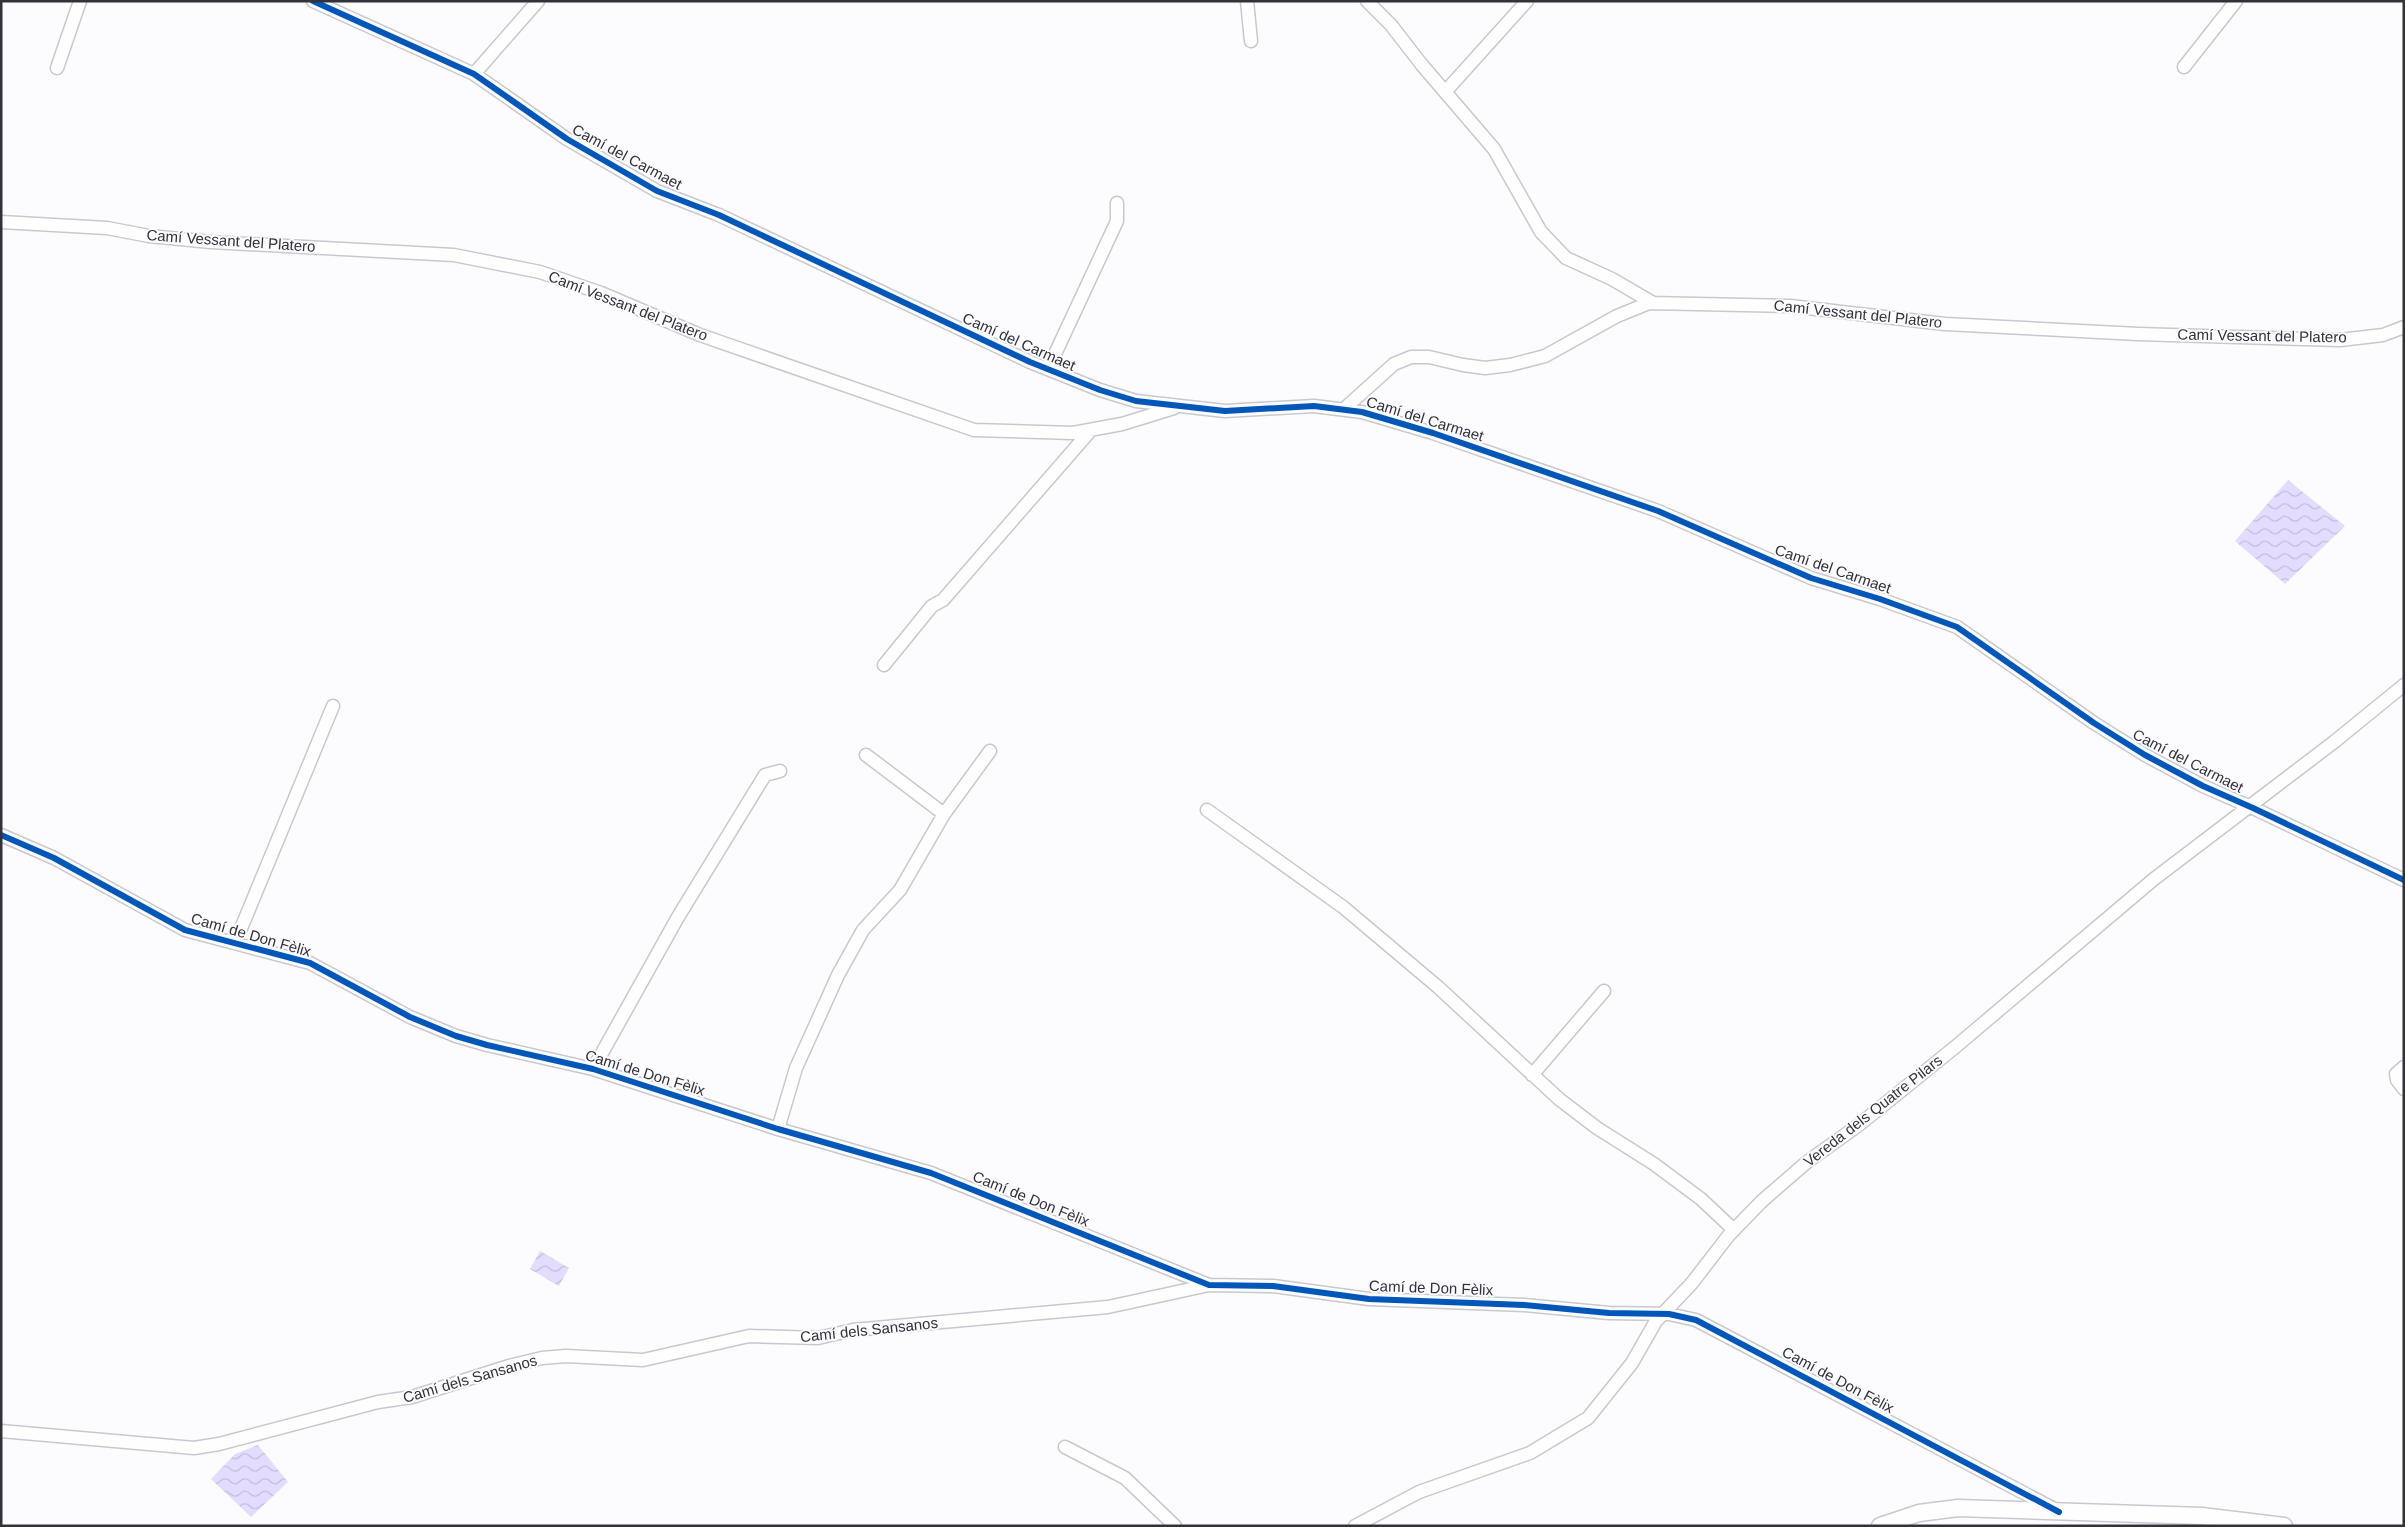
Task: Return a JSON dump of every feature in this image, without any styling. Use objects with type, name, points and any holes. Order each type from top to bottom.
[{"type":"main road","points":[[1880,1526],[1919,1514],[1958,1508],[2202,1516],[2284,1526]]},
{"type":"street","points":[[57,68],[80,1]]},
{"type":"street","name":"Camí del Carmaet","points":[[313,1],[474,74],[506,99],[567,139],[658,191],[719,215],[1048,369],[1100,390],[1136,401],[1224,411],[1314,406],[1344,408],[1433,433],[1658,512],[1811,578],[1880,599],[1957,627],[2094,724],[2145,755],[2203,786],[2250,806],[2404,880]]},
{"type":"street","points":[[474,74],[538,1]]},
{"type":"street","points":[[1247,1],[1251,41]]},
{"type":"street","points":[[1367,1],[1391,25],[1494,149],[1541,232],[1566,258],[1612,280],[1653,303]]},
{"type":"street","points":[[1445,92],[1528,1]]},
{"type":"street","points":[[2184,67],[2236,1]]},
{"type":"street","points":[[1048,369],[1117,221],[1117,203]]},
{"type":"street","name":"Camí Vessant del Platero","points":[[1,222],[107,228],[149,236],[210,242],[454,256],[540,272],[601,293],[700,334],[974,430],[1073,433],[1122,424],[1178,407]]},
{"type":"street","name":"Camí Vessant del Platero","points":[[1344,408],[1394,364],[1411,357],[1429,357],[1485,368],[1510,366],[1545,356],[1617,316],[1653,303],[1790,306],[1945,324],[2148,334],[2340,340],[2384,335],[2404,327]]},
{"type":"street","points":[[884,665],[932,606],[944,600],[1091,430]]},
{"type":"street","name":"Vereda dels Quatre Pilars","points":[[1355,1526],[1419,1492],[1530,1453],[1588,1418],[1632,1363],[1656,1321],[1692,1283],[1734,1230],[1762,1201],[1807,1162],[1860,1124],[1994,1015],[2154,879],[2404,685]]},
{"type":"street","points":[[235,943],[333,706]]},
{"type":"street","points":[[778,1129],[796,1068],[838,974],[863,930],[900,890],[944,814],[990,751]]},
{"type":"street","points":[[866,755],[944,814]]},
{"type":"street","points":[[593,1069],[678,917],[765,775],[780,771]]},
{"type":"street","points":[[1207,810],[1350,912],[1438,987],[1532,1075],[1597,1128],[1654,1164],[1701,1199],[1734,1230]]},
{"type":"street","name":"Camí de Don Fèlix","points":[[1,835],[54,858],[186,930],[310,963],[410,1017],[456,1036],[593,1069],[778,1129],[931,1173],[1209,1285],[1273,1286],[1369,1299],[1524,1305],[1609,1313],[1662,1314],[1696,1320],[2059,1512]]},
{"type":"street","points":[[1532,1075],[1604,991]]},
{"type":"street","points":[[2404,1067],[2396,1074],[2397,1080],[2404,1089]]},
{"type":"street","name":"Camí dels Sansanos","points":[[1,1431],[194,1448],[219,1444],[378,1402],[412,1397],[509,1366],[542,1358],[566,1356],[643,1360],[749,1336],[818,1338],[853,1330],[1108,1307],[1209,1285]]},
{"type":"street","points":[[1065,1447],[1125,1478],[1175,1526]]},
{"type":"water","points":[[2288,480],[2345,526],[2285,584],[2235,541]]},
{"type":"water","points":[[540,1251],[569,1268],[559,1286],[530,1269]]},
{"type":"water","points":[[258,1445],[288,1482],[251,1517],[211,1479],[235,1454]]},
{"type":"cycle path","points":[[313,1],[474,74],[567,139],[657,191],[719,215],[1030,362],[1100,390],[1136,401],[1225,411],[1314,406],[1362,412],[1433,433],[1658,511],[1811,578],[1880,599],[1957,627],[2094,723],[2145,755],[2203,786],[2404,880]]},
{"type":"cycle path","points":[[1,835],[54,858],[185,930],[310,963],[410,1017],[456,1036],[593,1069],[778,1129],[931,1173],[1209,1285],[1273,1286],[1369,1299],[1524,1305],[1609,1313],[1669,1314],[1696,1320],[2059,1512]]}]
